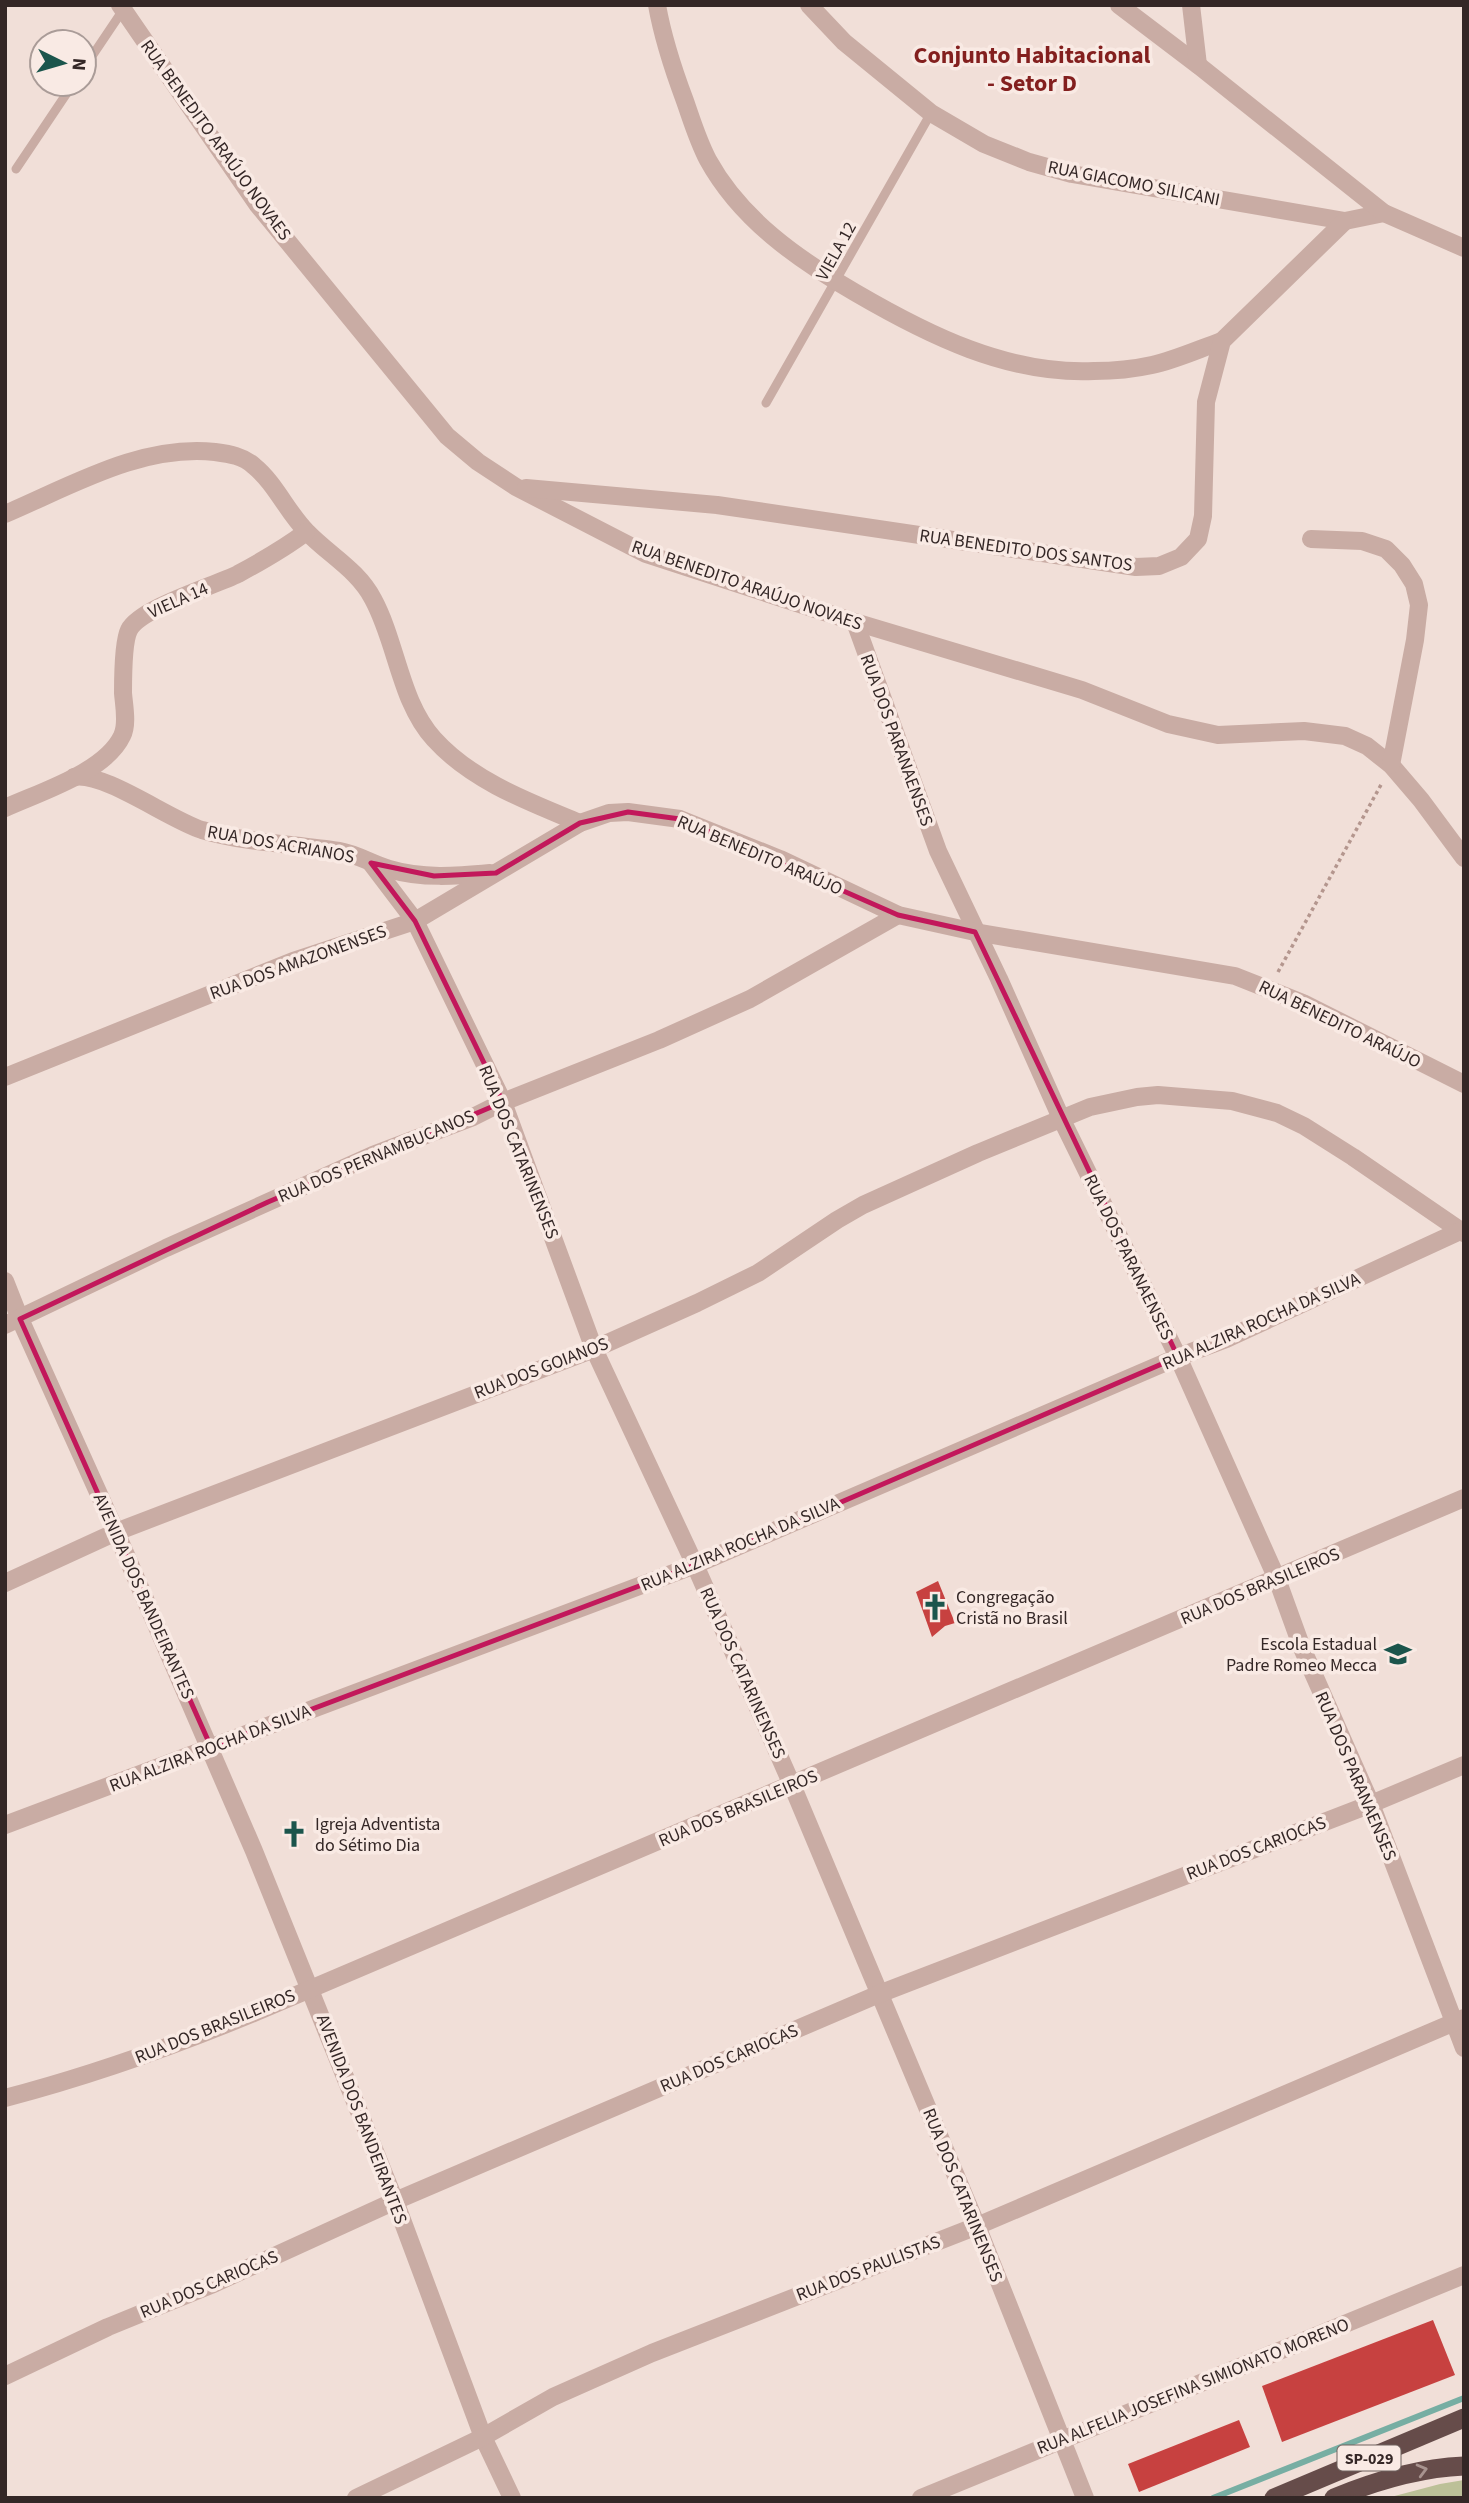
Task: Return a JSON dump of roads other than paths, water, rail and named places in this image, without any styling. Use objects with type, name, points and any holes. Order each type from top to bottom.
[{"type":"highway","name":"SP-029","points":[[1274,2498],[1464,2418]]},
{"type":"highway","name":"SP-029","points":[[1334,2498],[1432,2467],[1464,2466]]},
{"type":"street","points":[[657,5],[667,55],[709,162],[762,227],[784,247],[837,282],[934,335],[1008,362],[1051,369],[1093,371],[1151,365],[1222,341],[1346,221]]},
{"type":"street","name":"RUA GIACOMO SILICANI","points":[[809,5],[844,42],[931,113],[984,144],[1029,162],[1072,174],[1346,221],[1384,214]]},
{"type":"street","points":[[1119,5],[1384,214],[1464,247]]},
{"type":"street","points":[[1191,5],[1198,65]]},
{"type":"street","name":"RUA BENEDITO ARAÚJO NOVAES","points":[[121,8],[257,204],[447,436],[478,463],[516,487],[646,554],[855,622],[1082,690],[1168,724],[1219,735],[1304,731],[1345,736],[1367,746],[1391,765],[1464,858]]},
{"type":"street","name":"RUA BENEDITO DOS SANTOS","points":[[516,487],[717,505],[1136,567],[1159,566],[1181,557],[1198,539],[1203,516],[1206,402],[1222,341]]},
{"type":"street","points":[[5,514],[122,465],[161,453],[182,451],[235,454],[253,464],[269,480],[306,532],[353,572],[373,598],[415,710],[432,737],[452,757],[481,777],[531,803],[580,823]]},
{"type":"street","name":"VIELA 14","points":[[5,807],[74,777],[102,760],[123,736],[123,663],[129,629],[143,615],[236,575],[284,549],[306,532]]},
{"type":"street","points":[[1311,539],[1362,541],[1386,550],[1402,565],[1414,584],[1419,605],[1416,640],[1391,765]]},
{"type":"street","name":"RUA DOS PARANAENSES","points":[[855,622],[938,850],[1061,1118],[1178,1357],[1277,1578],[1302,1648],[1371,1804],[1458,2020],[1464,2048]]},
{"type":"street","name":"RUA DOS ACRIANOS","points":[[74,777],[82,776],[100,781],[170,817],[201,830],[235,838],[342,852],[392,870],[434,876],[496,873]]},
{"type":"street","name":"RUA BENEDITO ARAÚJO","points":[[580,823],[609,813],[628,811],[680,818],[780,859],[898,915],[975,932],[1235,975],[1464,1084]]},
{"type":"street","name":"RUA DOS AMAZONENSES","points":[[5,1077],[293,961],[415,920],[580,823]]},
{"type":"street","name":"RUA DOS CATARINENSES","points":[[371,863],[415,920],[503,1102],[594,1349],[695,1565],[792,1785],[977,2226],[1085,2498]]},
{"type":"street","name":"RUA DOS PERNAMBUCANOS","points":[[12,1322],[373,1155],[473,1117],[750,999],[898,915]]},
{"type":"street","name":"RUA DOS GOIANOS","points":[[5,1583],[116,1532],[594,1349],[758,1273],[863,1205],[1061,1118],[1102,1104],[1158,1096],[1232,1101],[1277,1113],[1304,1126],[1353,1157],[1462,1232]]},
{"type":"street","name":"RUA ALZIRA ROCHA DA SILVA","points":[[5,1825],[695,1565],[1178,1357],[1226,1339],[1462,1232]]},
{"type":"street","name":"AVENIDA DOS BANDEIRANTES","points":[[5,1281],[12,1322],[116,1532],[211,1747],[311,1987],[483,2437],[512,2498]]},
{"type":"street","name":"RUA DOS BRASILEIROS","points":[[5,2098],[61,2083],[180,2043],[1464,1498]]},
{"type":"street","name":"RUA DOS CARIOCAS","points":[[5,2376],[108,2327],[211,2285],[395,2201],[879,1994],[1371,1804],[1464,1765]]},
{"type":"street","name":"RUA DOS PAULISTAS","points":[[356,2498],[483,2437],[553,2396],[652,2353],[977,2226],[1458,2020]]},
{"type":"street","name":"RUA ALFELIA JOSEFINA SIMIONATO MORENO","points":[[921,2498],[1464,2275]]},
{"type":"lane","points":[[98,45],[121,8]]},
{"type":"lane","points":[[16,169],[64,98]]},
{"type":"lane","name":"VIELA 12","points":[[766,403],[931,113]]},
{"type":"waterway","points":[[1213,2498],[1464,2398]]},
{"type":"place","name":"Congregação Cristã no Brasil","points":[[935,1607]]},
{"type":"place","name":"Escola Estadual Padre Romeo Mecca","points":[[1398,1654]]},
{"type":"place","name":"Igreja Adventista do Sétimo Dia","points":[[294,1834]]},
{"type":"district","name":"Conjunto Habitacional - Setor D","points":[[1032,69]]}]
